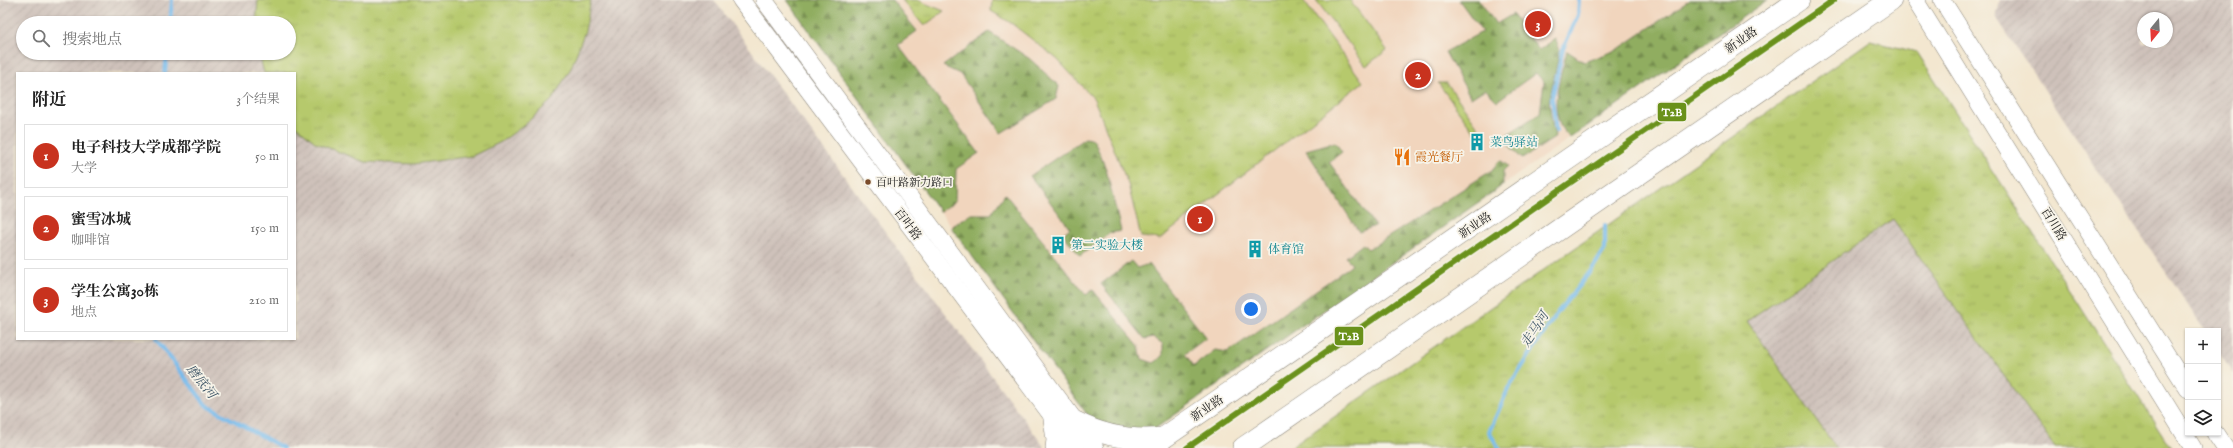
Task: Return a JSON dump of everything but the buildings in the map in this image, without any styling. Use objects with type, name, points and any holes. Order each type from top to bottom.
[{"type":"main road","name":"新业路","points":[[1156,443],[1799,0]]},
{"type":"main road","points":[[1243,448],[1892,0]]},
{"type":"main road","points":[[1054,419],[1057,440],[1056,448]]},
{"type":"main road","points":[[1076,422],[1092,431],[1156,443]]},
{"type":"street","name":"百叶路","points":[[741,0],[1076,448]]},
{"type":"street","name":"百叶路","points":[[764,0],[1095,448]]},
{"type":"street","name":"百川路","points":[[1916,0],[2192,448]]},
{"type":"street","name":"百川路","points":[[1942,0],[2185,385]]},
{"type":"street","points":[[2217,436],[2225,448]]},
{"type":"shaded area","points":[[0,0],[714,0],[1045,448],[0,448]]},
{"type":"shaded area","points":[[787,0],[1767,0],[1146,435],[1094,424]]},
{"type":"shaded area","points":[[2000,0],[2233,0],[2233,374],[2221,356],[2221,328],[2203,328],[1996,17]]},
{"type":"shaded area","points":[[1893,219],[2055,448],[1836,448],[1747,321]]},
{"type":"green space","points":[[258,0],[591,0],[585,31],[571,68],[552,100],[523,126],[501,142],[472,156],[414,164],[365,162],[316,143],[296,126],[296,72],[264,72],[261,60],[296,60],[296,16],[257,16]]},
{"type":"green space","points":[[787,0],[892,0],[917,31],[898,45],[979,153],[956,169],[955,201],[940,212]]},
{"type":"green space","points":[[902,0],[917,0],[944,11],[924,26]]},
{"type":"green space","points":[[992,0],[1303,0],[1363,82],[1160,239],[1141,237],[1128,184],[1094,99],[1057,59],[1011,23],[991,11]]},
{"type":"green space","points":[[1316,0],[1350,0],[1387,50],[1366,66]]},
{"type":"green space","points":[[1459,0],[1479,0],[1496,24],[1513,14],[1539,50],[1555,39],[1560,50],[1549,102],[1553,129],[1556,137],[1522,159],[1502,138],[1540,113],[1544,82],[1536,73],[1497,101],[1485,89],[1471,98],[1445,52],[1482,32]]},
{"type":"green space","points":[[1690,0],[1767,0],[1570,138],[1562,129],[1556,109],[1558,85],[1567,51],[1584,62],[1617,50]]},
{"type":"green space","points":[[989,32],[1030,59],[1059,86],[1056,99],[1001,133],[960,74],[943,66]]},
{"type":"green space","points":[[1870,41],[1917,52],[2171,448],[2055,448],[1893,219],[1747,321],[1836,448],[1290,448]]},
{"type":"green space","points":[[1438,83],[1447,83],[1482,133],[1475,133]]},
{"type":"green space","points":[[1085,138],[1094,140],[1106,169],[1121,231],[1110,233],[1080,256],[1063,234],[1070,228],[1030,176]]},
{"type":"green space","points":[[1335,142],[1342,152],[1329,162],[1375,226],[1359,232],[1306,150]]},
{"type":"green space","points":[[1500,160],[1508,166],[1503,171],[1503,185],[1146,435],[1094,424],[951,227],[971,214],[991,214],[1005,194],[1086,295],[1093,290],[1139,346],[1142,359],[1154,363],[1163,356],[1163,344],[1153,337],[1145,339],[1101,284],[1131,261],[1137,268],[1149,264],[1206,338],[1185,354],[1194,366],[1215,350],[1228,352],[1352,265],[1346,257],[1363,244],[1368,249],[1382,241],[1491,171]]},
{"type":"waterway","name":"磨底河","points":[[171,16],[172,0]]},
{"type":"waterway","name":"走马河","points":[[1556,131],[1552,98],[1563,49],[1578,15],[1579,0]]},
{"type":"waterway","name":"磨底河","points":[[165,72],[166,60]]},
{"type":"waterway","name":"走马河","points":[[1499,448],[1489,432],[1509,387],[1557,313],[1593,268],[1605,249],[1605,225]]},
{"type":"waterway","name":"磨底河","points":[[157,340],[206,405],[283,448]]},
{"type":"transit line","name":"T2B","points":[[1187,448],[1834,0]]},
{"type":"place","name":"学生公寓30栋","points":[[1538,24]]},
{"type":"place","name":"蜜雪冰城","points":[[1418,75]]},
{"type":"place","name":"菜鸟驿站","points":[[1477,142]]},
{"type":"place","name":"霞光餐厅","points":[[1402,157]]},
{"type":"place","name":"百叶路新力路口","points":[[868,182]]},
{"type":"place","name":"电子科技大学成都学院","points":[[1200,219]]},
{"type":"place","name":"第二实验大楼","points":[[1058,245]]},
{"type":"place","name":"体育馆","points":[[1255,249]]}]
